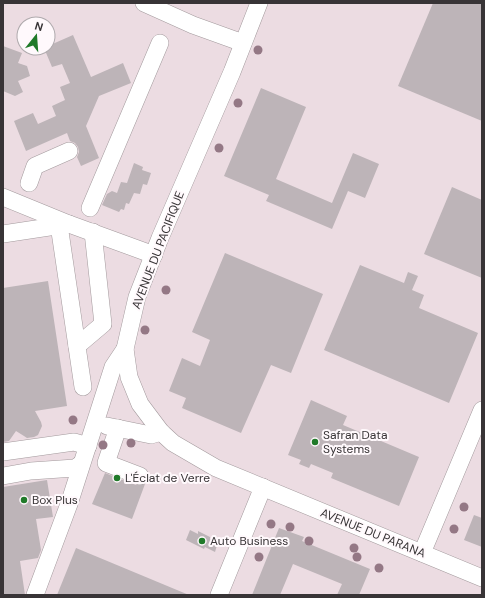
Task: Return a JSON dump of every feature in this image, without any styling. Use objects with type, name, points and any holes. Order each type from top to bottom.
[{"type":"street","points":[[144,3],[193,25],[243,43]]},
{"type":"street","name":"AVENUE DU PACIFIQUE","points":[[259,3],[136,297],[125,349],[129,378],[140,404],[160,432],[173,443],[216,468],[263,488]]},
{"type":"street","points":[[90,208],[115,166],[160,43]]},
{"type":"street","points":[[29,183],[35,166],[69,151]]},
{"type":"street","points":[[3,197],[64,225],[93,232],[154,255]]},
{"type":"street","points":[[3,234],[64,225]]},
{"type":"street","points":[[64,225],[83,387]]},
{"type":"street","points":[[77,346],[103,324],[93,232]]},
{"type":"street","points":[[35,595],[69,504],[113,367],[125,349]]},
{"type":"street","points":[[422,553],[482,410]]},
{"type":"street","points":[[96,423],[150,435],[160,432]]},
{"type":"street","points":[[118,428],[106,463],[140,476]]},
{"type":"street","points":[[3,452],[74,442],[88,446]]},
{"type":"street","points":[[3,476],[31,471],[76,468],[81,464]]},
{"type":"street","points":[[219,595],[263,488]]},
{"type":"street","name":"AVENUE DU PARANA","points":[[263,488],[482,578]]},
{"type":"shaded area","points":[[3,3],[482,3],[482,595],[3,595]]},
{"type":"building","points":[[433,3],[482,3],[482,121],[398,86]]},
{"type":"building","points":[[73,35],[91,77],[123,63],[131,83],[99,96],[86,126],[99,158],[81,166],[77,157],[79,152],[78,147],[75,143],[70,141],[67,133],[26,151],[14,121],[33,113],[38,124],[56,116],[52,106],[65,100],[60,87],[70,83],[62,64],[52,67],[47,56],[56,56],[56,42]]},
{"type":"building","points":[[3,46],[16,51],[16,56],[21,56],[18,63],[27,66],[30,76],[18,81],[23,92],[15,96],[3,91]]},
{"type":"building","points":[[261,88],[306,107],[276,179],[332,203],[353,153],[379,164],[365,198],[348,191],[332,229],[266,201],[269,195],[224,176]]},
{"type":"building","points":[[134,163],[143,167],[142,170],[151,173],[147,185],[143,184],[140,194],[134,193],[129,204],[126,203],[124,210],[121,209],[119,212],[102,205],[107,194],[112,191],[117,193],[121,182],[127,183]]},
{"type":"building","points":[[452,187],[482,200],[482,278],[424,254]]},
{"type":"building","points":[[225,253],[323,294],[291,373],[271,365],[241,433],[182,408],[186,398],[169,391],[182,358],[200,366],[210,340],[192,332]]},
{"type":"building","points":[[360,265],[404,283],[408,272],[418,276],[412,290],[424,295],[419,308],[478,333],[449,403],[324,350]]},
{"type":"building","points":[[48,281],[67,406],[35,411],[42,426],[38,435],[27,438],[16,431],[9,441],[3,442],[3,288]]},
{"type":"building","points":[[311,400],[347,416],[343,425],[419,457],[399,506],[331,478],[333,473],[311,464],[309,468],[299,464],[301,460],[288,455]]},
{"type":"building","points":[[105,473],[136,485],[145,484],[132,519],[92,504]]},
{"type":"building","points":[[47,480],[53,517],[36,519],[41,550],[38,558],[20,561],[25,595],[3,595],[3,487]]},
{"type":"building","points":[[474,515],[482,518],[482,547],[464,540]]},
{"type":"building","points":[[279,528],[304,537],[302,541],[370,569],[359,595],[337,595],[342,584],[293,564],[280,595],[252,595]]},
{"type":"building","name":"Auto Business","points":[[190,530],[198,534],[198,531],[210,537],[210,539],[218,542],[215,552],[205,547],[204,549],[186,540]]},
{"type":"building","points":[[76,548],[189,595],[57,595]]},
{"type":"place","name":"Safran Data Systems","points":[[315,442]]},
{"type":"place","name":"L'Éclat de Verre","points":[[117,478]]},
{"type":"place","name":"Box Plus","points":[[24,500]]},
{"type":"place","name":"Auto Business","points":[[202,541]]}]
